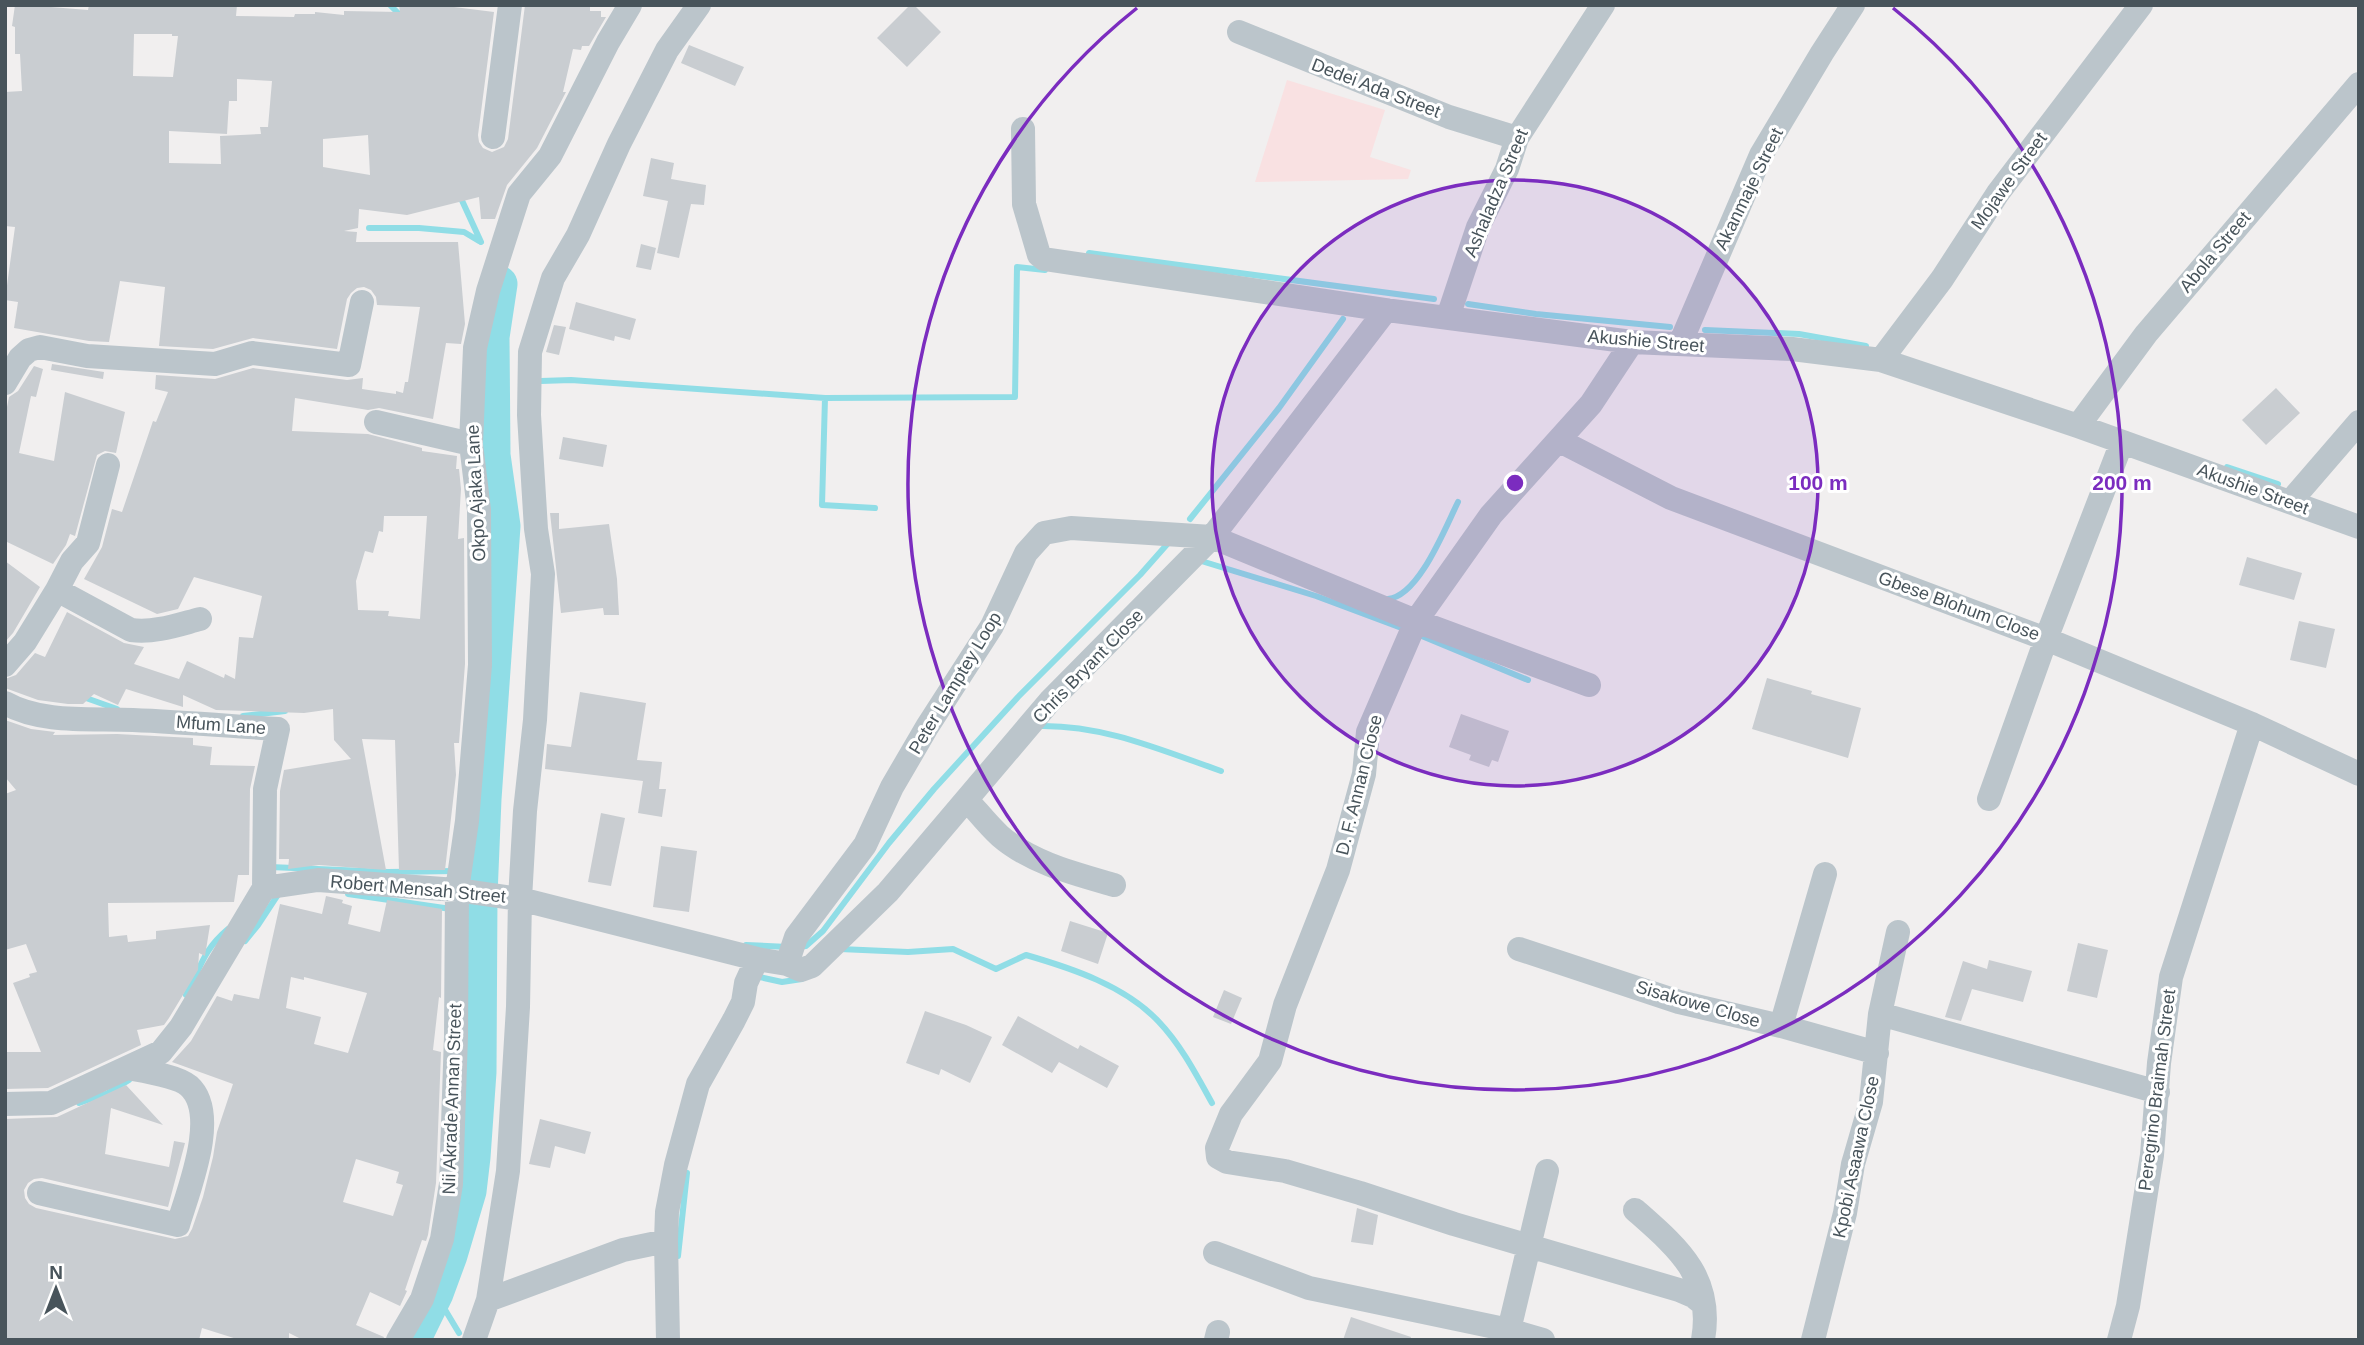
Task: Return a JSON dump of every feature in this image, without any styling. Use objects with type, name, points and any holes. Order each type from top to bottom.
[{"type":"street","points":[[493,137],[510,5]]},
{"type":"street","name":"Okpo Ajaka Lane","points":[[457,890],[467,821],[480,665],[479,510],[471,444],[475,348],[488,291],[519,194],[550,156],[608,42],[630,5]]},
{"type":"street","points":[[474,1340],[488,1300],[508,1171],[518,1007],[525,811],[535,720],[543,574],[536,529],[529,415],[530,352],[553,278],[578,235],[619,144],[667,50],[699,5]]},
{"type":"street","name":"Ashaladza Street","points":[[1448,317],[1478,227],[1507,169],[1517,138],[1603,5]]},
{"type":"street","name":"Akanmaje Street","points":[[1680,344],[1761,155],[1853,5]]},
{"type":"street","name":"Mojawe Street","points":[[1881,360],[1942,279],[1998,193],[2141,5]]},
{"type":"street","name":"Dedei Ada Street","points":[[1239,32],[1449,117],[1517,138]]},
{"type":"street","name":"Abola Street","points":[[2078,426],[2146,334],[2359,83]]},
{"type":"street","name":"Akushie Street","points":[[1023,129],[1024,204],[1039,255],[1044,259],[1386,310],[1632,342],[1792,349],[1881,360],[2078,426],[2359,527]]},
{"type":"street","points":[[5,383],[20,358],[29,349],[40,347],[87,356],[215,364],[252,353],[349,365],[362,302]]},
{"type":"street","name":"Chris Bryant Close","points":[[757,958],[787,964],[801,970],[812,966],[888,892],[1051,702],[1212,537],[1386,310]]},
{"type":"street","name":"D. F. Annan Close","points":[[1528,1246],[1285,1171],[1227,1162],[1217,1157],[1217,1148],[1231,1114],[1270,1061],[1285,1005],[1338,870],[1364,774],[1368,732],[1416,621],[1491,515],[1591,404],[1632,342]]},
{"type":"street","points":[[376,422],[471,444]]},
{"type":"street","points":[[2290,502],[2359,422]]},
{"type":"street","name":"Gbese Blohum Close","points":[[1560,441],[1671,499],[2046,639],[2252,724],[2359,774]]},
{"type":"street","points":[[1989,799],[2046,639],[2123,442]]},
{"type":"street","points":[[5,665],[25,642],[72,561],[88,543],[108,465]]},
{"type":"street","name":"Peter Lamptey Loop","points":[[787,964],[796,937],[865,845],[892,787],[992,626],[1026,553],[1044,533],[1071,528],[1212,537],[1416,621],[1589,685]]},
{"type":"street","points":[[57,590],[131,630],[162,629],[200,619]]},
{"type":"street","name":"Mfum Lane","points":[[5,703],[17,710],[62,718],[278,729],[265,789],[264,888]]},
{"type":"street","name":"Peregrino Braimah Street","points":[[2119,1340],[2128,1307],[2152,1155],[2165,1003],[2252,724]]},
{"type":"street","points":[[967,800],[1001,837],[1035,858],[1067,872],[1114,885]]},
{"type":"street","points":[[1781,1026],[1825,874]]},
{"type":"street","name":"Robert Mensah Street","points":[[264,888],[318,880],[457,890],[520,899],[757,958]]},
{"type":"street","points":[[5,1104],[51,1103],[161,1052],[181,1027],[264,888]]},
{"type":"street","name":"Nii Akrade Annan Street","points":[[398,1340],[422,1299],[442,1239],[451,1184],[457,890]]},
{"type":"street","name":"Kpobi Asaawa Close","points":[[1814,1340],[1845,1213],[1853,1164],[1871,1102],[1880,1014],[1898,932]]},
{"type":"street","name":"Sisakowe Close","points":[[1519,949],[1679,1002],[1781,1026],[1877,1053]]},
{"type":"street","points":[[668,1340],[667,1212],[676,1165],[698,1084],[743,1002],[746,983],[757,958]]},
{"type":"street","points":[[1880,1014],[2158,1092]]},
{"type":"street","points":[[39,1193],[178,1225],[201,1144],[198,1098],[188,1084],[127,1068]]},
{"type":"street","points":[[1509,1330],[1547,1171]]},
{"type":"street","points":[[1635,1210],[1666,1237],[1692,1266],[1702,1288],[1705,1326],[1703,1340]]},
{"type":"street","points":[[488,1300],[623,1250],[666,1241]]},
{"type":"street","points":[[1528,1246],[1679,1290],[1703,1304]]},
{"type":"street","points":[[1215,1253],[1309,1288],[1509,1330],[1543,1340]]},
{"type":"shaded area","points":[[1287,80],[1385,110],[1370,157],[1411,170],[1408,179],[1255,182]]},
{"type":"building","points":[[15,5],[51,5],[88,10],[89,5],[237,5],[236,16],[294,17],[295,14],[315,12],[344,15],[344,11],[400,12],[399,5],[438,5],[494,12],[478,135],[483,148],[492,152],[504,147],[508,139],[525,5],[590,5],[590,11],[601,11],[601,17],[606,17],[589,46],[582,46],[581,50],[573,49],[563,92],[566,92],[537,148],[507,185],[495,219],[481,219],[479,197],[407,215],[359,209],[358,228],[344,231],[357,232],[356,242],[458,242],[465,324],[461,344],[446,343],[433,419],[379,408],[368,410],[295,398],[292,431],[368,434],[422,448],[422,451],[457,456],[456,469],[459,469],[461,489],[458,539],[464,538],[465,664],[459,743],[454,743],[456,775],[445,870],[399,870],[395,740],[362,739],[386,870],[319,865],[288,869],[289,859],[279,859],[280,791],[284,770],[351,759],[334,740],[333,709],[304,713],[216,710],[183,695],[183,707],[126,689],[118,705],[94,694],[83,704],[68,704],[38,700],[5,688],[5,679],[16,675],[35,653],[45,657],[67,612],[124,643],[144,647],[134,664],[179,679],[187,661],[224,678],[225,674],[235,679],[239,637],[253,638],[262,596],[194,577],[178,609],[157,614],[84,579],[102,547],[112,509],[122,512],[153,421],[156,422],[168,392],[155,389],[156,375],[215,379],[253,368],[347,380],[363,378],[362,389],[403,393],[405,382],[408,382],[420,307],[377,305],[371,290],[357,288],[347,299],[337,349],[253,338],[213,349],[159,346],[165,287],[120,281],[109,342],[14,328],[18,302],[5,300],[15,227],[5,226],[5,92],[22,91],[20,54],[15,54],[15,27],[12,26]],"holes":[[[134,34],[178,36],[173,77],[133,76]],[[237,79],[272,81],[268,127],[260,127],[261,134],[220,136],[221,164],[169,163],[169,131],[227,134],[229,101],[237,101]],[[368,135],[370,175],[323,167],[323,139]],[[384,516],[427,516],[420,619],[388,616],[389,611],[358,610],[356,581],[365,551],[373,553],[379,531],[383,532]]]},
{"type":"building","points":[[910,5],[914,5],[941,32],[907,67],[877,38]]},
{"type":"building","points":[[689,45],[744,67],[735,86],[681,63]]},
{"type":"building","points":[[651,158],[674,163],[671,179],[706,185],[704,205],[691,204],[679,258],[657,253],[668,201],[643,196]]},
{"type":"building","points":[[641,244],[656,248],[651,270],[636,267]]},
{"type":"building","points":[[576,302],[636,319],[630,340],[615,336],[614,341],[569,329]]},
{"type":"building","points":[[554,325],[566,327],[559,355],[546,352]]},
{"type":"building","points":[[52,364],[104,372],[103,379],[51,370]]},
{"type":"building","points":[[34,366],[43,369],[36,397],[31,396],[19,453],[54,461],[65,392],[125,412],[116,453],[105,451],[97,455],[75,536],[70,534],[53,564],[5,541],[5,417],[9,397],[18,391]]},
{"type":"building","points":[[2276,388],[2300,413],[2266,445],[2242,420]]},
{"type":"building","points":[[563,437],[607,445],[603,467],[559,459]]},
{"type":"building","points":[[550,513],[559,513],[559,529],[609,524],[619,615],[604,615],[603,608],[561,613]]},
{"type":"building","points":[[2247,557],[2302,573],[2294,600],[2239,585]]},
{"type":"building","points":[[5,561],[40,587],[5,642]]},
{"type":"building","points":[[2299,621],[2335,629],[2326,668],[2290,660]]},
{"type":"building","points":[[1767,678],[1861,708],[1848,758],[1752,729]]},
{"type":"building","points":[[580,692],[646,703],[637,760],[662,762],[659,789],[666,789],[662,817],[638,813],[643,781],[545,769],[547,744],[571,747]]},
{"type":"building","points":[[1461,714],[1509,731],[1498,762],[1492,760],[1489,767],[1469,760],[1471,755],[1449,747]]},
{"type":"building","points":[[5,720],[31,729],[55,732],[53,735],[117,734],[193,738],[193,745],[212,747],[210,765],[255,766],[250,789],[249,875],[238,875],[234,902],[108,903],[109,937],[127,935],[128,942],[156,939],[156,931],[210,925],[205,956],[199,953],[198,970],[169,1018],[164,1025],[137,1030],[141,1045],[48,1088],[5,1089],[5,1052],[41,1052],[13,983],[37,972],[26,944],[5,950],[5,794],[16,790],[5,777]]},
{"type":"building","points":[[601,813],[625,818],[611,886],[588,882]]},
{"type":"building","points":[[661,846],[697,851],[689,912],[653,907]]},
{"type":"building","points":[[326,896],[343,900],[342,903],[352,906],[348,924],[380,932],[387,900],[442,909],[441,998],[439,997],[433,1050],[441,1052],[436,1183],[428,1235],[426,1241],[422,1240],[400,1306],[370,1292],[356,1325],[384,1337],[383,1340],[303,1340],[289,1333],[289,1340],[240,1340],[202,1328],[199,1340],[5,1340],[5,1119],[57,1117],[126,1085],[163,1125],[111,1108],[105,1154],[169,1167],[174,1141],[185,1143],[168,1207],[42,1178],[28,1183],[24,1190],[25,1198],[36,1208],[175,1239],[188,1236],[203,1197],[217,1132],[233,1084],[172,1062],[191,1041],[217,996],[232,1001],[234,994],[259,999],[280,904],[322,914]],"holes":[[[291,977],[304,980],[304,977],[367,993],[348,1053],[314,1044],[321,1017],[286,1008]],[[356,1159],[399,1172],[396,1183],[403,1185],[393,1216],[343,1202]]]},
{"type":"building","points":[[1070,921],[1108,933],[1098,964],[1061,951]]},
{"type":"building","points":[[2078,943],[2108,950],[2097,998],[2067,991]]},
{"type":"building","points":[[1989,960],[2032,971],[2023,1002],[1972,989],[1961,1021],[1945,1017],[1963,961],[1987,969]]},
{"type":"building","points":[[1224,990],[1242,998],[1231,1024],[1213,1017]]},
{"type":"building","points":[[925,1011],[992,1037],[970,1083],[941,1069],[939,1075],[906,1063]]},
{"type":"building","points":[[1018,1016],[1078,1049],[1080,1045],[1119,1066],[1107,1088],[1059,1062],[1052,1073],[1002,1045]]},
{"type":"building","points":[[540,1119],[591,1132],[585,1154],[555,1146],[550,1168],[529,1164]]},
{"type":"building","points":[[1357,1208],[1378,1215],[1373,1245],[1351,1242]]},
{"type":"building","points":[[1351,1317],[1411,1337],[1410,1340],[1343,1340]]},
{"type":"waterway","points":[[390,5],[398,13],[398,18]]},
{"type":"waterway","points":[[459,194],[481,242]]},
{"type":"waterway","points":[[369,228],[419,228],[464,232],[479,241]]},
{"type":"waterway","points":[[1089,253],[1434,299]]},
{"type":"waterway","points":[[825,398],[1015,397],[1017,267],[1045,270]]},
{"type":"waterway","points":[[412,1340],[435,1293],[449,1255],[468,1191],[472,1157],[478,1072],[479,895],[483,799],[502,526],[492,455],[491,337],[499,284]]},
{"type":"waterway","points":[[1468,304],[1536,314],[1670,327]]},
{"type":"waterway","points":[[1190,519],[1279,408],[1343,319]]},
{"type":"waterway","points":[[1705,330],[1799,334],[1866,346]]},
{"type":"waterway","points":[[541,381],[571,380],[825,398],[822,505],[875,508]]},
{"type":"waterway","points":[[2227,467],[2278,484]]},
{"type":"waterway","points":[[1388,599],[1399,595],[1420,574],[1458,502]]},
{"type":"waterway","points":[[798,947],[806,946],[823,931],[889,843],[934,789],[1018,697],[1140,575],[1170,541]]},
{"type":"waterway","points":[[1198,560],[1316,596],[1407,630]]},
{"type":"waterway","points":[[1417,634],[1528,680]]},
{"type":"waterway","points":[[84,694],[86,698],[117,709]]},
{"type":"waterway","points":[[243,716],[285,711]]},
{"type":"waterway","points":[[1037,726],[1061,726],[1108,734],[1221,771]]},
{"type":"waterway","points":[[473,852],[482,838]]},
{"type":"waterway","points":[[270,867],[388,872],[455,871]]},
{"type":"waterway","points":[[245,941],[279,893]]},
{"type":"waterway","points":[[348,894],[451,909]]},
{"type":"waterway","points":[[186,995],[207,952],[228,929]]},
{"type":"waterway","points":[[746,945],[788,947]]},
{"type":"waterway","points":[[840,949],[908,952],[953,949],[996,969],[1026,955],[1079,972],[1114,988],[1146,1009],[1167,1031],[1212,1103]]},
{"type":"waterway","points":[[755,976],[782,982],[802,979]]},
{"type":"waterway","points":[[79,1103],[108,1093],[129,1080]]},
{"type":"waterway","points":[[678,1256],[687,1173]]},
{"type":"waterway","points":[[435,1293],[459,1333]]}]
